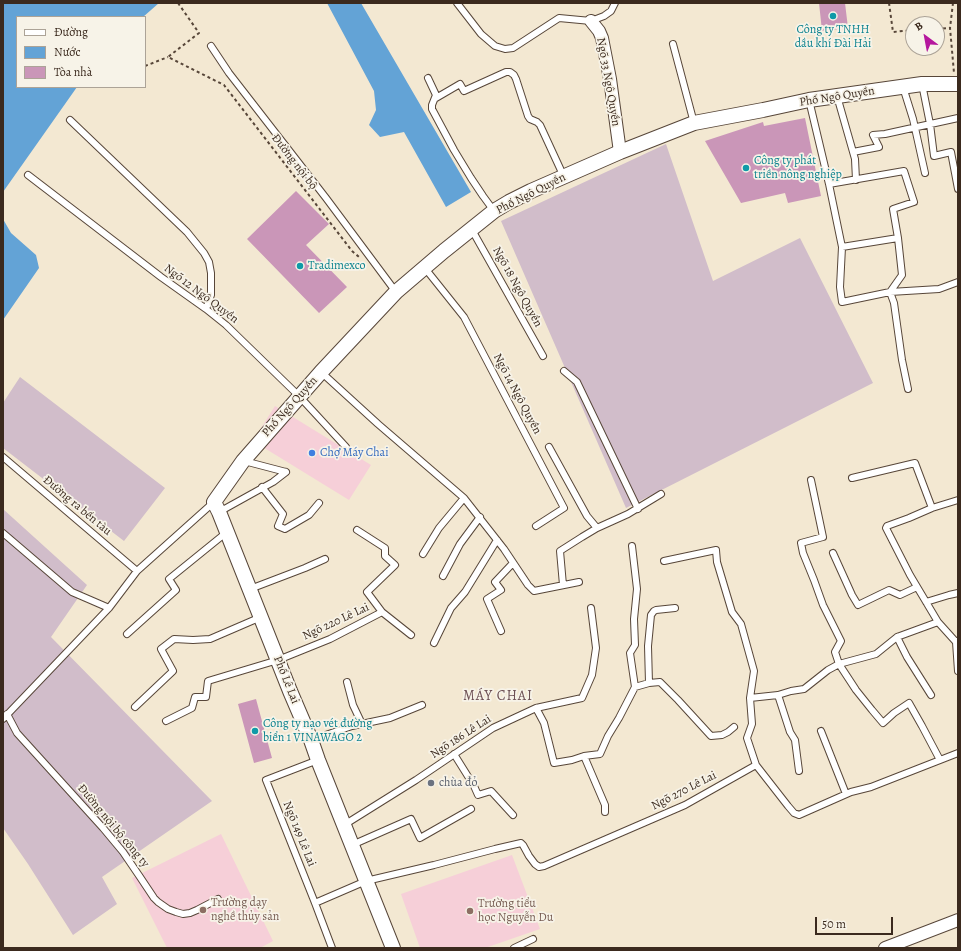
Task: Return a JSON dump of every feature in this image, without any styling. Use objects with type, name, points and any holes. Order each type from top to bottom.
[{"type":"street","name":"Ngõ 33 Ngô Quyền","points":[[592,22],[602,38],[610,79],[620,152]]},
{"type":"street","name":"Phố Ngô Quyền","points":[[216,507],[243,461],[299,396],[396,292],[424,267],[494,211],[508,202],[620,152],[694,123],[809,100],[922,84],[956,84]]},
{"type":"street","name":"Phố Lê Lai","points":[[216,507],[311,740],[393,948]]},
{"type":"street","points":[[885,948],[958,920]]},
{"type":"lane","points":[[457,3],[481,34],[495,46],[505,50],[513,48],[559,18],[592,22]]},
{"type":"lane","name":"Ngõ 33 Ngô Quyền","points":[[592,22],[611,11],[615,3]]},
{"type":"lane","points":[[673,44],[694,123]]},
{"type":"lane","points":[[211,46],[229,73],[326,198],[396,292]]},
{"type":"lane","points":[[494,211],[454,150],[432,109],[436,98],[460,84],[464,91],[506,72],[510,72],[514,75],[528,116],[540,125],[564,177]]},
{"type":"lane","points":[[428,78],[436,94],[436,98]]},
{"type":"lane","points":[[922,84],[930,124],[934,156],[951,152],[958,189]]},
{"type":"lane","points":[[904,87],[925,173]]},
{"type":"lane","points":[[837,96],[855,159],[856,180]]},
{"type":"lane","points":[[809,100],[842,247],[840,287],[842,302],[890,292],[939,289],[958,282]]},
{"type":"lane","points":[[853,152],[878,147],[874,136],[958,118]]},
{"type":"lane","points":[[70,120],[187,232],[204,253],[209,262],[212,273],[211,295],[206,309]]},
{"type":"lane","points":[[829,184],[904,171],[914,202],[893,209],[902,275],[890,292]]},
{"type":"lane","name":"Ngõ 12 Ngô Quyền","points":[[28,175],[231,329],[299,396],[346,447]]},
{"type":"lane","name":"Ngõ 18 Ngô Quyền","points":[[472,230],[543,356]]},
{"type":"lane","points":[[842,247],[898,238]]},
{"type":"lane","name":"Ngõ 14 Ngô Quyền","points":[[424,267],[464,317],[564,508],[536,526]]},
{"type":"lane","points":[[890,292],[894,303],[902,360],[908,389]]},
{"type":"lane","points":[[564,371],[577,382],[638,509]]},
{"type":"lane","points":[[321,372],[378,424],[464,498],[480,517],[528,585],[534,591],[579,582]]},
{"type":"lane","points":[[549,447],[587,516],[597,528]]},
{"type":"lane","name":"Đường ra bến tàu","points":[[3,457],[138,572]]},
{"type":"lane","points":[[5,717],[109,608],[138,572],[216,507],[262,488],[286,472],[243,461]]},
{"type":"lane","points":[[852,478],[915,463],[932,508]]},
{"type":"lane","points":[[811,480],[823,537],[801,543],[803,553],[823,605],[841,641],[835,652],[839,664],[860,695],[883,723],[894,713],[909,703],[940,760]]},
{"type":"lane","points":[[262,488],[283,514],[278,526],[286,529],[309,515],[319,503]]},
{"type":"lane","points":[[562,586],[560,551],[597,528],[638,509],[661,494]]},
{"type":"lane","points":[[423,554],[439,528],[464,498]]},
{"type":"lane","points":[[958,500],[932,508],[887,526],[886,528],[896,550],[938,622],[957,642],[958,671]]},
{"type":"lane","points":[[443,576],[460,544],[480,517]]},
{"type":"lane","name":"Ngõ 220 Lê Lai","points":[[166,721],[192,708],[195,697],[206,697],[208,681],[278,660],[330,639],[382,612],[367,592],[395,565],[385,556],[385,548],[357,530]]},
{"type":"lane","points":[[127,634],[176,590],[169,579],[227,532]]},
{"type":"lane","points":[[3,533],[72,592],[109,608]]},
{"type":"lane","points":[[434,643],[451,608],[465,592],[497,540]]},
{"type":"lane","points":[[536,708],[544,723],[554,763],[600,754],[608,736],[635,687],[630,653],[635,645],[634,619],[637,589],[632,546]]},
{"type":"lane","points":[[664,561],[716,550],[717,562],[732,612],[741,624],[754,671],[750,698],[752,724],[747,738],[756,765],[788,806],[797,815],[856,790],[871,787],[958,753]]},
{"type":"lane","points":[[833,553],[852,595],[858,604],[889,590],[900,595],[917,587]]},
{"type":"lane","points":[[250,589],[325,560]]},
{"type":"lane","points":[[501,631],[487,599],[501,590],[495,582],[513,563]]},
{"type":"lane","points":[[926,602],[958,593]]},
{"type":"lane","name":"Ngõ 186 Lê Lai","points":[[344,825],[493,728],[536,708],[582,698],[592,675],[596,648],[591,608]]},
{"type":"lane","points":[[649,683],[648,646],[652,615],[656,610],[676,608]]},
{"type":"lane","points":[[382,612],[411,635]]},
{"type":"lane","points":[[134,707],[173,671],[161,649],[174,639],[210,639],[261,617]]},
{"type":"lane","points":[[750,698],[778,695],[804,689],[828,670],[839,664],[876,654],[897,637],[938,622]]},
{"type":"lane","points":[[897,637],[907,658],[931,695]]},
{"type":"lane","points":[[347,682],[362,724]]},
{"type":"lane","points":[[635,687],[660,682],[711,736],[722,735],[734,727]]},
{"type":"lane","points":[[778,695],[790,732],[795,740],[799,770]]},
{"type":"lane","points":[[311,740],[352,726],[390,718],[422,705]]},
{"type":"lane","name":"Đường nội bộ công ty","points":[[5,717],[17,733],[123,852],[158,902],[168,909],[183,914],[190,914],[218,899]]},
{"type":"lane","points":[[821,731],[846,794]]},
{"type":"lane","points":[[454,754],[478,795],[491,791],[513,815]]},
{"type":"lane","points":[[584,756],[606,805],[605,812]]},
{"type":"lane","name":"Ngõ 149 Lê Lai","points":[[318,760],[266,780],[332,948]]},
{"type":"lane","name":"Ngõ 270 Lê Lai","points":[[366,881],[521,843],[535,864],[538,866],[544,866],[685,805],[756,765]]},
{"type":"lane","points":[[352,845],[411,819],[420,838],[471,809]]},
{"type":"lane","points":[[315,903],[366,881]]},
{"type":"lane","points":[[514,948],[533,939]]},
{"type":"path","points":[[146,66],[168,56],[199,33],[178,3]]},
{"type":"path","points":[[889,3],[893,32],[905,31]]},
{"type":"path","points":[[953,3],[950,28],[956,84]]},
{"type":"path","points":[[945,28],[950,28]]},
{"type":"path","name":"Đường nội bộ","points":[[168,56],[224,85],[352,251],[363,261]]},
{"type":"shaded area","points":[[666,144],[713,281],[800,238],[873,383],[626,508],[501,221]]},
{"type":"shaded area","points":[[20,377],[165,488],[124,541],[3,448],[3,403]]},
{"type":"shaded area","name":"Chợ Máy Chai","points":[[275,406],[371,465],[349,500],[253,441]]},
{"type":"shaded area","points":[[3,509],[87,585],[51,637],[212,801],[102,877],[117,904],[73,935],[28,864],[3,828]]},
{"type":"shaded area","name":"Trường dạy nghề thủy sản","points":[[221,834],[273,941],[260,948],[167,948],[132,878]]},
{"type":"shaded area","name":"Trường tiểu học Nguyễn Du","points":[[512,855],[540,929],[485,948],[420,948],[401,894]]},
{"type":"water","points":[[3,3],[159,3],[144,16],[16,16],[16,88],[76,88],[3,192]]},
{"type":"water","points":[[327,3],[361,3],[471,192],[446,207],[404,132],[380,137],[369,125],[376,110],[374,91]]},
{"type":"water","points":[[3,219],[11,233],[36,255],[39,268],[3,320]]},
{"type":"building","name":"Công ty TNHH dầu khí Đài Hải","points":[[819,3],[845,3],[848,28],[822,31]]},
{"type":"building","points":[[805,118],[821,196],[788,203],[785,193],[741,203],[705,141],[763,122],[764,126]]},
{"type":"building","name":"Tradimexco","points":[[296,191],[329,224],[306,245],[347,287],[319,313],[247,239]]},
{"type":"building","name":"Công ty nạo vét đường biển 1 VINAWAGO 2","points":[[256,699],[272,758],[254,763],[238,704]]},
{"type":"place","name":"Công ty TNHH dầu khí Đài Hải","points":[[833,16]]},
{"type":"place","name":"Công ty phát triền nông nghiệp","points":[[746,168]]},
{"type":"place","name":"Tradimexco","points":[[300,266]]},
{"type":"place","name":"Chợ Máy Chai","points":[[312,453]]},
{"type":"place","name":"Công ty nạo vét đường biển 1 VINAWAGO 2","points":[[255,731]]},
{"type":"place","name":"chùa đỏ","points":[[431,783]]},
{"type":"place","name":"Trường dạy nghề thủy sản","points":[[203,910]]},
{"type":"place","name":"Trường tiểu học Nguyễn Du","points":[[470,911]]},
{"type":"district","name":"MÁY CHAI","points":[[498,697]]}]
